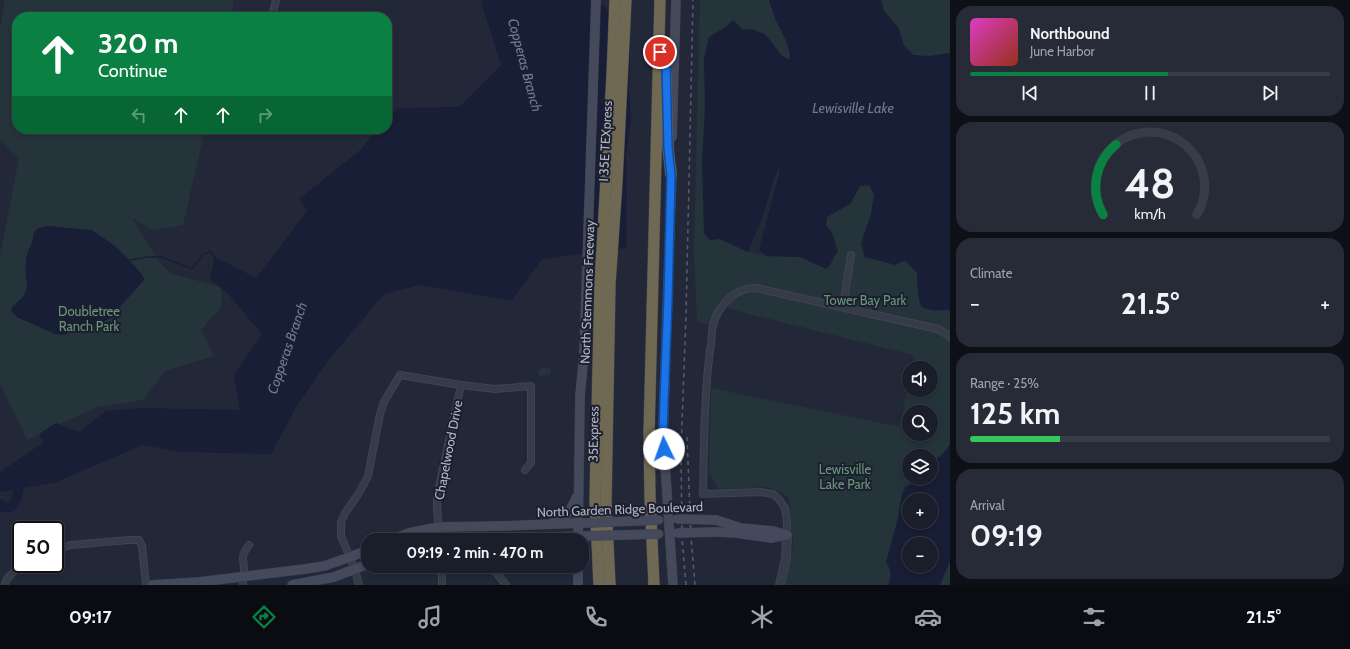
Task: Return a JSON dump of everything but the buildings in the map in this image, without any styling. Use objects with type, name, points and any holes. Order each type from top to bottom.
[{"type":"highway","name":"North Stemmons Freeway","points":[[599,585],[595,500],[605,284],[615,0]]},
{"type":"highway","name":"I 35E TEXpress","points":[[605,284],[619,136],[626,0]]},
{"type":"highway","points":[[654,585],[650,504],[649,434],[660,52],[660,0]]},
{"type":"highway","points":[[660,52],[666,66],[668,148],[671,175]]},
{"type":"highway","name":"35Express","points":[[605,284],[606,503],[610,585]]},
{"type":"main road","name":"North Stemmons Freeway","points":[[580,533],[581,523],[578,493],[580,396],[584,354],[596,0]]},
{"type":"main road","points":[[673,585],[674,533],[663,433],[676,0]]},
{"type":"main road","points":[[549,524],[568,514],[578,493]]},
{"type":"main road","name":"North Garden Ridge Boulevard","points":[[409,533],[439,527],[697,519],[716,520],[741,528],[772,531],[787,535]]},
{"type":"main road","name":"North Garden Ridge Boulevard","points":[[589,537],[716,532],[771,538],[787,535]]},
{"type":"main road","points":[[152,585],[243,581],[324,566],[361,553]]},
{"type":"main road","points":[[292,585],[334,577],[361,567]]},
{"type":"main road","points":[[578,573],[578,585]]},
{"type":"street","points":[[273,12],[276,0]]},
{"type":"street","points":[[843,307],[851,255]]},
{"type":"street","points":[[780,585],[786,559],[787,521],[785,508],[779,499],[773,494],[760,492],[703,494],[708,373],[713,325],[722,306],[734,295],[749,288],[756,288],[938,329],[950,337]]},
{"type":"street","points":[[359,585],[355,570],[341,536],[341,522],[368,476],[380,414],[384,402],[400,375],[495,389],[531,386],[531,463],[525,470]]},
{"type":"street","name":"Chapelwood Drive","points":[[439,533],[437,496],[461,385]]},
{"type":"street","points":[[64,547],[139,540],[142,546],[146,585]]},
{"type":"street","points":[[243,581],[244,571],[242,559],[244,552],[249,545]]},
{"type":"street","points":[[5,585],[6,579],[12,573]]},
{"type":"street","points":[[441,573],[442,585]]},
{"type":"street","points":[[496,573],[506,585]]},
{"type":"green space","name":"Doubletree Ranch Park","points":[[5,0],[234,0],[232,12],[12,12],[12,134],[204,134],[183,225],[153,230],[132,218],[160,263],[172,274],[221,287],[222,306],[201,330],[214,356],[165,371],[143,400],[97,407],[27,440],[0,383],[0,256],[19,158],[0,140],[0,27]]},
{"type":"green space","points":[[700,0],[769,0],[775,19],[785,35],[791,60],[782,56],[765,34],[751,29],[743,30],[727,26],[709,37],[704,59],[710,240],[720,239],[748,252],[767,256],[799,257],[816,265],[831,264],[835,248],[834,239],[826,225],[827,216],[850,204],[860,186],[869,185],[875,195],[871,214],[863,236],[865,257],[896,265],[906,261],[917,273],[919,296],[922,307],[933,310],[950,311],[950,445],[938,458],[938,449],[902,449],[902,485],[910,485],[905,487],[903,493],[902,493],[898,518],[886,562],[890,573],[888,585],[785,585],[793,544],[789,497],[770,487],[718,489],[709,472],[711,388],[900,427],[902,417],[902,441],[938,441],[938,405],[904,405],[906,397],[938,397],[938,361],[913,361],[914,355],[726,308],[719,318],[717,326],[697,322],[694,246]]},
{"type":"green space","points":[[881,0],[950,0],[950,53],[929,57],[914,55],[904,46],[898,28],[884,11]]},
{"type":"green space","points":[[548,367],[551,369],[550,375],[539,376],[538,371],[542,368]]},
{"type":"green space","points":[[950,561],[950,585],[940,585]]},
{"type":"water","points":[[484,0],[588,0],[604,6],[630,35],[629,88],[631,121],[626,155],[626,248],[542,259],[511,301],[421,285],[384,294],[328,361],[296,407],[271,454],[182,452],[142,445],[54,483],[0,492],[0,472],[44,442],[39,434],[56,423],[79,432],[106,411],[141,408],[240,410],[234,375],[262,334],[228,294],[210,279],[215,257],[256,278],[307,211],[299,199],[358,152],[374,134],[392,134],[392,114],[397,108],[459,107],[501,65],[481,2]]},
{"type":"water","name":"Lewisville Lake","points":[[769,0],[881,0],[884,11],[898,27],[904,46],[913,55],[929,56],[950,53],[950,311],[933,310],[922,307],[919,296],[917,273],[906,261],[896,265],[865,257],[861,244],[871,214],[874,195],[869,185],[860,186],[850,204],[827,217],[826,225],[832,233],[838,251],[826,269],[799,257],[767,256],[759,250],[779,175],[779,168],[775,176],[762,218],[748,252],[720,239],[710,240],[704,234],[702,163],[705,105],[704,59],[709,37],[727,26],[733,20],[743,30],[751,29],[765,34],[782,56],[790,60],[787,43],[775,18]]},
{"type":"water","points":[[48,226],[92,230],[115,246],[135,266],[145,279],[109,319],[63,335],[55,334],[17,317],[11,311],[12,307],[24,295],[27,288],[26,260],[33,240],[33,234],[38,228]]},
{"type":"water","points":[[950,445],[950,561],[940,585],[888,585],[891,573],[886,563],[898,518],[902,494],[902,529],[938,529],[938,493],[902,493],[905,487],[910,485],[938,485],[938,458]]},
{"type":"waterway","points":[[129,260],[148,257],[161,257],[192,269],[202,255],[210,251],[216,258]]},
{"type":"waterway","name":"Copperas Branch","points":[[0,504],[1,506],[7,508],[14,504],[21,477]]},
{"type":"railway","points":[[686,585],[682,538],[681,451],[686,315],[693,0]]},
{"type":"railway","points":[[687,437],[691,537],[695,585]]},
{"type":"route","points":[[660,52],[666,66],[668,148],[671,175],[663,433],[664,449]]},
{"type":"park label","name":"Tower Bay Park","points":[[865,300]]},
{"type":"park label","name":"Lewisville Lake Park","points":[[845,476]]}]
